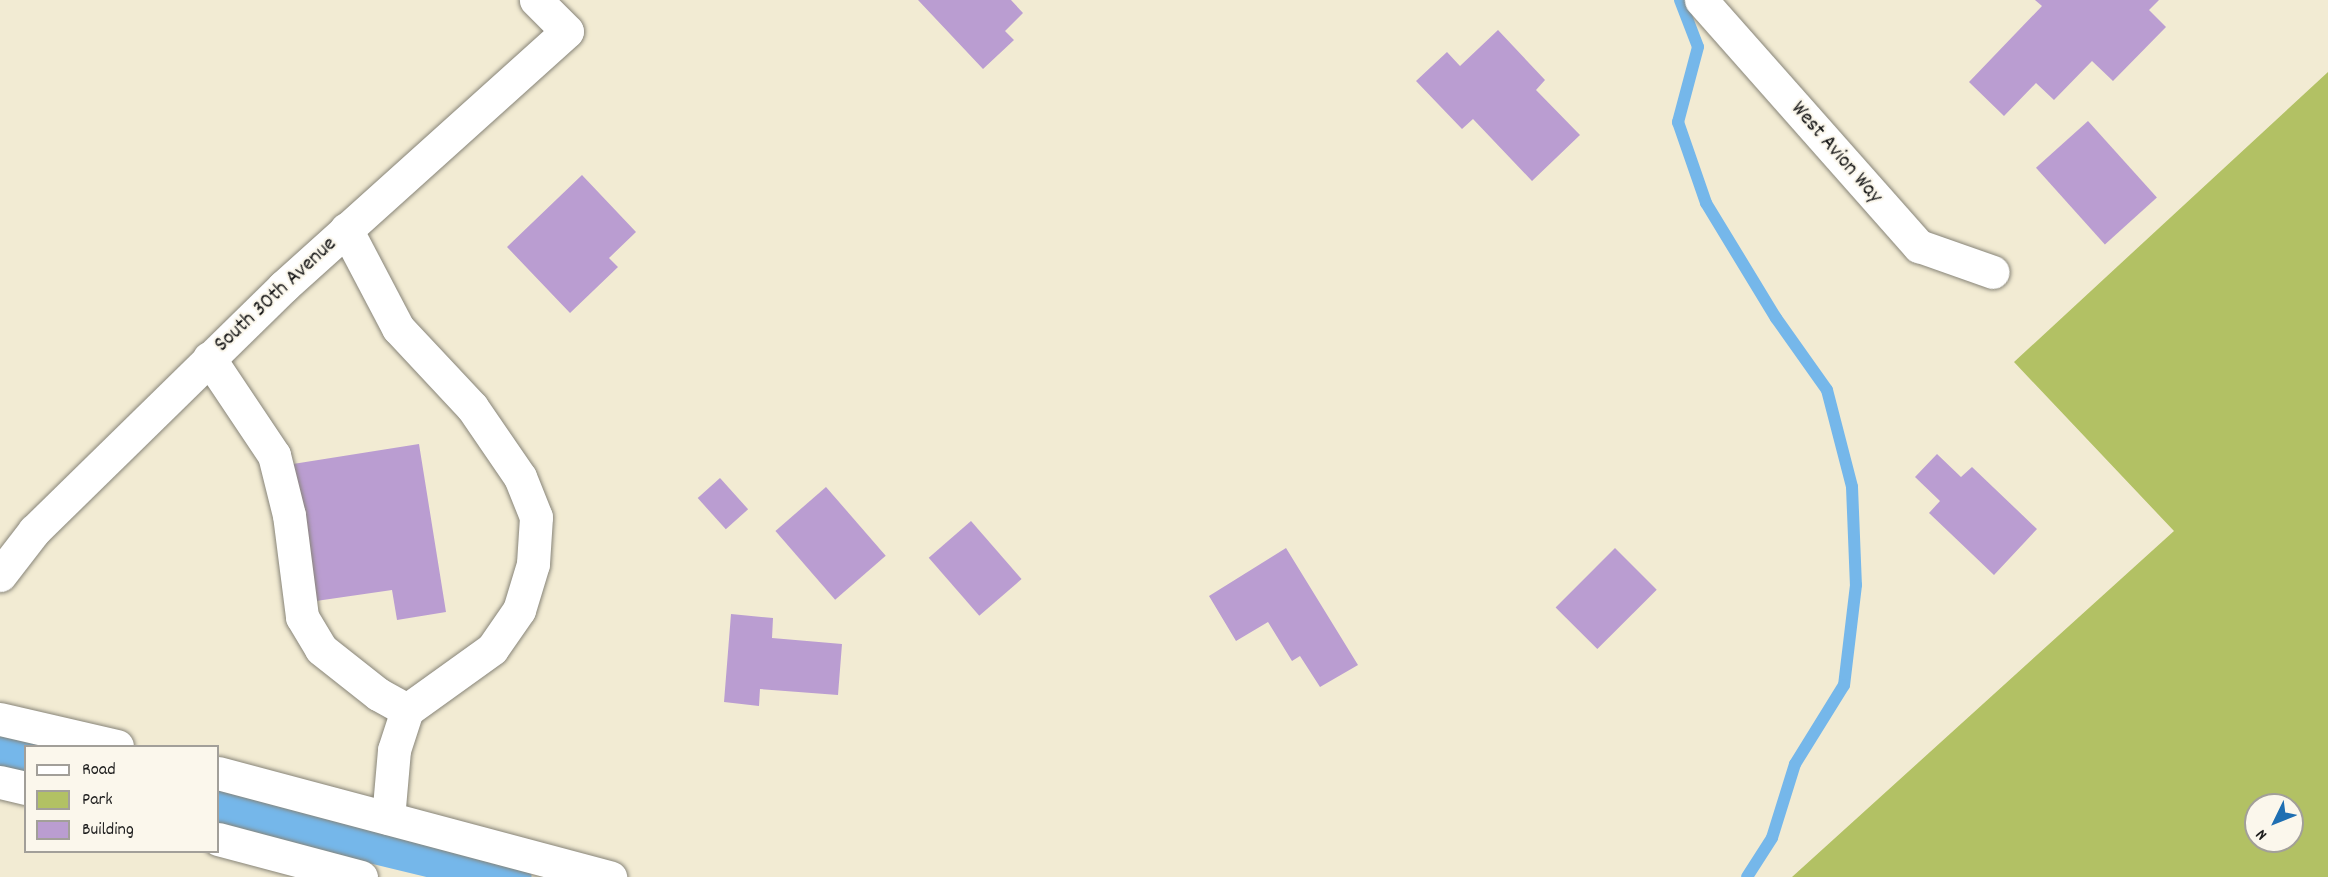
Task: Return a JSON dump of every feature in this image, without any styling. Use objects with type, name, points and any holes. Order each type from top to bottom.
[{"type":"street","name":"South 30th Avenue","points":[[0,575],[34,531],[209,358],[346,229],[567,31],[536,0]]},
{"type":"street","name":"West Avion Way","points":[[1701,0],[1919,246],[1993,272]]},
{"type":"street","points":[[346,229],[398,328],[471,407],[520,477],[536,517],[534,564],[519,610],[492,649],[407,710],[394,750],[388,818]]},
{"type":"street","points":[[209,358],[274,455],[290,515],[302,617],[321,649],[378,694],[407,710]]},
{"type":"street","points":[[0,719],[109,745]]},
{"type":"street","points":[[219,773],[610,877]]},
{"type":"street","points":[[0,782],[24,788]]},
{"type":"street","points":[[219,839],[361,877]]},
{"type":"green space","points":[[2328,72],[2328,877],[1792,877],[2174,531],[2014,362]]},
{"type":"building","points":[[918,0],[1011,0],[1023,13],[1005,31],[1014,40],[983,69]]},
{"type":"building","points":[[2035,0],[2159,0],[2149,10],[2166,27],[2113,81],[2092,61],[2054,100],[2036,83],[2004,116],[1969,82],[2042,6]]},
{"type":"building","points":[[1498,30],[1545,80],[1536,90],[1580,135],[1532,181],[1473,119],[1462,129],[1416,81],[1447,52],[1460,66]]},
{"type":"building","points":[[2088,121],[2157,198],[2105,244],[2036,168]]},
{"type":"building","points":[[582,175],[636,232],[609,258],[618,267],[570,313],[507,247]]},
{"type":"building","points":[[419,444],[446,612],[397,620],[392,590],[316,601],[293,464]]},
{"type":"building","points":[[1937,454],[1961,477],[1972,467],[2037,529],[1994,575],[1929,513],[1940,501],[1915,477]]},
{"type":"building","points":[[720,478],[748,509],[726,529],[698,498]]},
{"type":"building","points":[[826,487],[886,556],[835,600],[775,531]]},
{"type":"building","points":[[971,521],[1022,579],[979,616],[929,558]]},
{"type":"building","points":[[1286,548],[1358,665],[1320,687],[1300,656],[1292,661],[1268,622],[1236,641],[1209,596]]},
{"type":"building","points":[[1615,548],[1657,590],[1597,649],[1556,607]]},
{"type":"building","points":[[731,614],[773,618],[772,638],[842,644],[838,695],[760,689],[759,706],[724,702]]},
{"type":"waterway","points":[[1680,0],[1698,47],[1678,122],[1706,203],[1776,318],[1827,390],[1852,487],[1856,585],[1844,685],[1795,764],[1772,838],[1747,877]]},
{"type":"waterway","points":[[0,752],[24,758]]},
{"type":"waterway","points":[[219,806],[512,877]]}]
